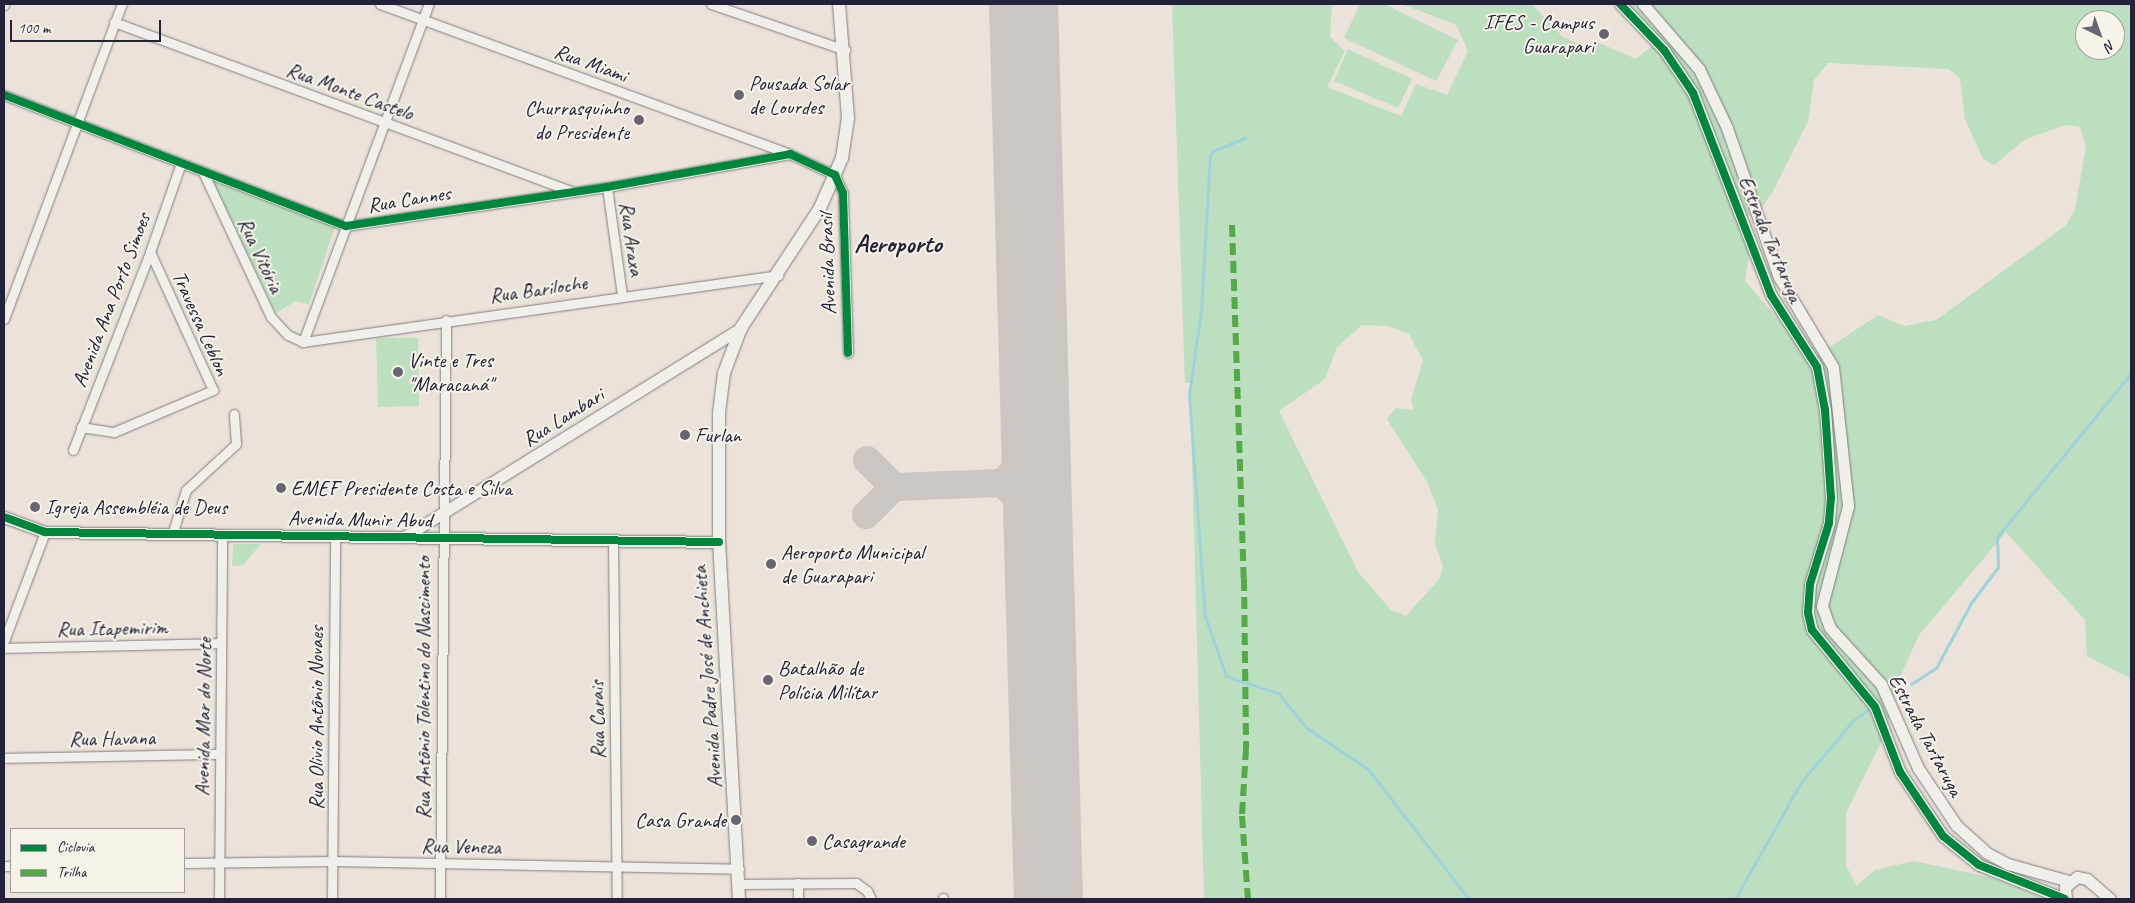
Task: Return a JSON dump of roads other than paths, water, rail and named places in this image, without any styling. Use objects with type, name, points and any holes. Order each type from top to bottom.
[{"type":"main road","name":"Avenida Padre José de Anchieta","points":[[739,899],[719,542],[719,413],[724,373],[741,328],[779,275],[835,175],[848,118],[845,50],[839,4]]},
{"type":"street","points":[[4,319],[122,4]]},
{"type":"street","name":"Rua Miami","points":[[380,4],[790,154]]},
{"type":"street","points":[[302,342],[428,4]]},
{"type":"street","points":[[711,4],[845,50]]},
{"type":"street","name":"Estrada Tartaruga","points":[[1620,4],[1664,50],[1693,93],[1771,295],[1817,367],[1828,440],[1831,498],[1829,523],[1810,584],[1808,613],[1812,630],[1876,707],[1900,772],[1943,836],[1979,865],[2065,899]]},
{"type":"street","name":"Estrada Tartaruga","points":[[1643,4],[1699,69],[1739,160],[1779,277],[1833,367],[1840,406],[1848,506],[1822,606],[1830,628],[1881,684],[1918,768],[1956,825],[1988,853],[2008,864],[2069,881],[2082,878],[2093,886]]},
{"type":"street","name":"Rua Monte Castelo","points":[[114,22],[574,192]]},
{"type":"street","name":"Rua Cannes","points":[[4,95],[346,226],[607,187],[790,154]]},
{"type":"street","points":[[790,154],[835,175]]},
{"type":"street","name":"Avenida Ana Porto Simoes","points":[[73,450],[150,252],[181,163]]},
{"type":"street","name":"Rua Vitória","points":[[202,172],[271,317],[288,335],[302,342]]},
{"type":"street","name":"Avenida Brasil","points":[[835,175],[842,193],[848,353]]},
{"type":"street","name":"Rua Araxa","points":[[607,187],[622,295]]},
{"type":"street","name":"Travessa Leblon","points":[[81,427],[114,432],[212,390],[150,252]]},
{"type":"street","name":"Rua Bariloche","points":[[302,342],[622,295],[779,275]]},
{"type":"street","name":"Rua Antônio Tolentino do Nascimento","points":[[440,899],[441,538],[446,320]]},
{"type":"street","name":"Rua Lambari","points":[[404,537],[741,328]]},
{"type":"street","points":[[172,535],[186,490],[236,444],[234,414]]},
{"type":"street","name":"Avenida Munir Abud","points":[[4,517],[45,532],[719,542]]},
{"type":"street","points":[[4,641],[45,532]]},
{"type":"street","name":"Avenida Mar do Norte","points":[[219,899],[222,535]]},
{"type":"street","name":"Rua Olivio Antônio Novaes","points":[[332,899],[335,536]]},
{"type":"street","name":"Rua Carais","points":[[613,540],[617,899]]},
{"type":"street","name":"Rua Itapemirim","points":[[4,648],[221,643]]},
{"type":"street","name":"Rua Havana","points":[[4,758],[220,754]]},
{"type":"street","name":"Rua Veneza","points":[[185,863],[332,861],[738,870]]},
{"type":"street","points":[[2065,899],[2069,881]]},
{"type":"street","points":[[739,884],[856,884],[868,891],[871,899]]},
{"type":"street","points":[[798,884],[798,899]]},
{"type":"street","points":[[2092,899],[2093,886]]},
{"type":"street","points":[[2093,886],[2110,899]]},
{"type":"waterway","points":[[1245,138],[1213,151],[1210,156],[1201,310],[1189,395],[1205,616],[1226,676],[1278,693],[1307,728],[1368,769],[1469,899]]},
{"type":"waterway","points":[[1911,684],[1936,668],[1971,603],[1998,567],[1997,537],[2131,373]]},
{"type":"waterway","points":[[1735,899],[1801,782],[1853,721],[1867,710]]},
{"type":"place","name":"IFES - Campus Guarapari","points":[[1604,34]]},
{"type":"place","name":"Pousada Solar de Lourdes","points":[[739,95]]},
{"type":"place","name":"Churrasquinho do Presidente","points":[[639,120]]},
{"type":"place","name":"Vinte e Tres \"Maracaná\"","points":[[398,372]]},
{"type":"place","name":"Furlan","points":[[685,435]]},
{"type":"place","name":"EMEF Presidente Costa e Silva","points":[[281,488]]},
{"type":"place","name":"Igreja Assembléia de Deus","points":[[35,507]]},
{"type":"place","name":"Aeroporto Municipal de Guarapari","points":[[771,564]]},
{"type":"place","name":"Batalhão de Polícia Milítar","points":[[768,680]]},
{"type":"place","name":"Casa Grande","points":[[736,820]]},
{"type":"place","name":"Casagrande","points":[[812,841]]},
{"type":"district","name":"Aeroporto","points":[[898,244]]}]
